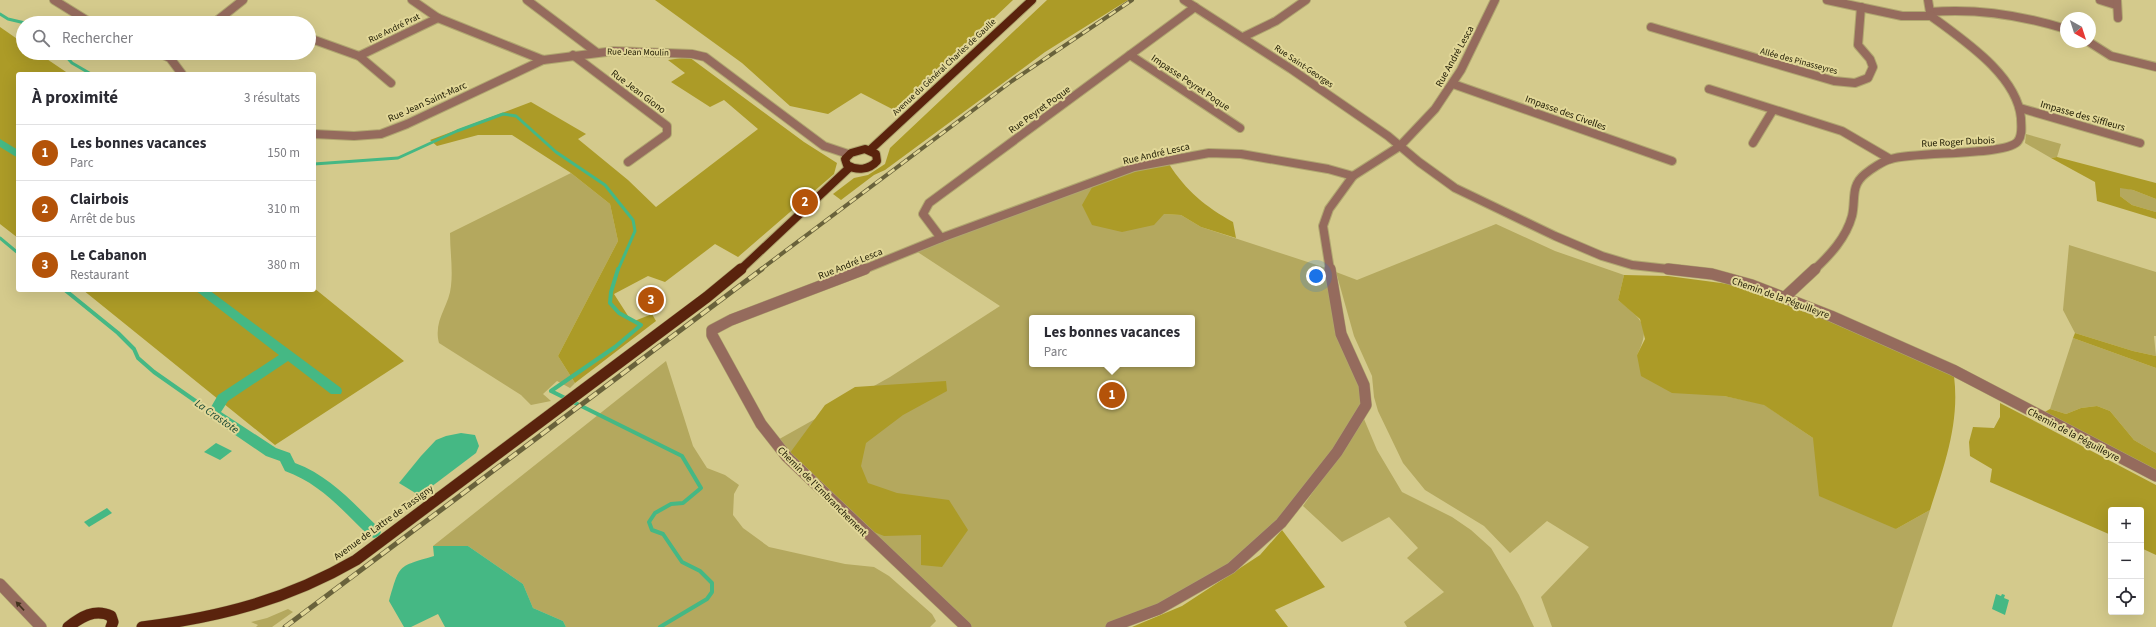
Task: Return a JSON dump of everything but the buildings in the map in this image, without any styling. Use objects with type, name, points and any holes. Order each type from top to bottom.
[{"type":"main road","name":"Avenue du Général Charles de Gaulle","points":[[870,150],[1032,0]]},
{"type":"main road","points":[[859,150],[870,150],[878,157],[875,164],[866,168],[850,167],[845,162],[848,154],[859,150]]},
{"type":"main road","name":"Avenue de Lattre de Tassigny","points":[[142,627],[186,620],[277,600],[343,568],[682,317],[750,262],[850,167]]},
{"type":"main road","points":[[68,627],[84,616],[101,612],[111,616],[113,622],[111,627]]},
{"type":"street","points":[[54,0],[80,16]]},
{"type":"street","points":[[223,16],[243,0]]},
{"type":"street","points":[[412,0],[438,18],[543,60]]},
{"type":"street","points":[[527,0],[596,52]]},
{"type":"street","name":"Rue Saint-Georges","points":[[1184,0],[1243,37],[1400,146]]},
{"type":"street","points":[[1243,37],[1276,21],[1306,0]]},
{"type":"street","name":"Rue André Lesca","points":[[712,330],[730,320],[821,287],[941,238],[1134,167],[1174,158],[1209,153],[1241,154],[1320,167],[1353,176],[1400,146],[1426,120],[1453,84],[1495,0]]},
{"type":"street","points":[[1826,0],[1902,16],[1957,10],[1978,10],[2017,17],[2060,28]]},
{"type":"street","points":[[1928,0],[1930,14]]},
{"type":"street","points":[[2100,0],[2117,2],[2118,18]]},
{"type":"street","name":"Rue Peyret Poque","points":[[941,238],[923,214],[929,203],[1195,7]]},
{"type":"street","name":"Allée des Pinasseyres","points":[[1651,27],[1834,81],[1855,83],[1868,78],[1873,67],[1870,59],[1858,45],[1861,8]]},
{"type":"street","name":"Rue Roger Dubois","points":[[1785,297],[1822,264],[1842,238],[1852,216],[1856,183],[1865,174],[1890,159],[1925,153],[1992,151],[2012,146],[2018,142],[2022,133],[2020,108],[2003,77],[1965,41],[1930,14]]},
{"type":"street","name":"Rue André Prat","points":[[359,56],[438,18]]},
{"type":"street","points":[[316,41],[359,56],[391,83]]},
{"type":"street","points":[[2094,48],[2106,54],[2156,67]]},
{"type":"street","name":"Rue Jean Moulin","points":[[543,60],[596,52],[638,51],[692,54],[705,57],[824,146],[848,154]]},
{"type":"street","name":"Rue Jean Giono","points":[[573,55],[667,126],[666,134],[628,162]]},
{"type":"street","name":"Impasse Peyret Poque","points":[[1130,55],[1240,128]]},
{"type":"street","points":[[175,60],[181,72]]},
{"type":"street","name":"Rue Jean Saint-Marc","points":[[316,134],[354,136],[381,134],[408,124],[543,60]]},
{"type":"street","name":"Impasse des Civelles","points":[[1453,84],[1672,162]]},
{"type":"street","points":[[1709,89],[1773,110],[1842,130],[1890,159]]},
{"type":"street","name":"Impasse des Siffleurs","points":[[2020,108],[2140,143]]},
{"type":"street","points":[[1753,143],[1773,110]]},
{"type":"street","name":"Chemin de la Péguilleyre","points":[[1400,146],[1455,188],[1555,236],[1602,256],[1632,265],[1712,274],[1752,285],[1785,297],[1953,370],[2156,476]]},
{"type":"street","points":[[1111,627],[1159,609],[1231,568],[1281,523],[1337,452],[1366,405],[1364,385],[1341,334],[1323,226],[1328,210],[1353,176]]},
{"type":"street","name":"Chemin de l'Embranchement","points":[[712,330],[712,335],[752,409],[787,457],[966,627]]},
{"type":"street","points":[[0,584],[41,627]]},
{"type":"shaded area","points":[[655,0],[1013,0],[896,111],[861,93],[828,114],[790,106],[742,63]]},
{"type":"shaded area","points":[[1047,0],[1128,0],[1045,52],[885,170],[874,175],[841,200],[833,194],[854,178],[868,175],[885,164],[890,148]]},
{"type":"shaded area","points":[[0,27],[16,38],[16,60],[48,60],[66,72],[16,72],[16,236],[0,224]]},
{"type":"shaded area","points":[[689,57],[804,142],[837,163],[834,174],[738,257],[715,244],[665,282],[648,276],[614,294],[632,322],[652,314],[656,321],[575,383],[558,356],[618,241],[610,204],[571,173],[512,135],[478,135],[437,146],[430,140],[531,102],[586,134],[578,139],[628,180],[656,207],[758,129],[724,100],[710,107],[671,82],[685,73],[668,60]]},
{"type":"shaded area","points":[[2026,134],[2061,144],[2057,157],[2051,158],[2025,143]]},
{"type":"shaded area","points":[[2057,157],[2156,183],[2156,199],[2133,190],[2120,188],[2120,196],[2132,205],[2156,212],[2156,219],[2097,201],[2095,182],[2051,158]]},
{"type":"shaded area","points":[[1169,164],[1182,182],[1197,198],[1233,222],[1236,238],[1201,227],[1181,215],[1164,214],[1154,225],[1122,232],[1092,225],[1082,205],[1094,184],[1134,167]]},
{"type":"shaded area","points":[[1134,167],[1164,214],[1181,215],[1201,227],[1329,269],[1366,405],[1281,523],[1231,568],[1111,627],[966,627],[774,442],[890,377],[1000,306],[913,249]]},
{"type":"shaded area","points":[[571,173],[610,204],[618,241],[558,356],[575,383],[570,388],[557,381],[543,394],[551,401],[531,405],[521,395],[439,343],[438,327],[450,294],[451,286],[452,273],[450,233]]},
{"type":"shaded area","points":[[2120,187],[2133,190],[2156,199],[2156,212],[2132,205],[2120,196]]},
{"type":"shaded area","points":[[1496,224],[1555,251],[1624,275],[1618,300],[1633,312],[1642,323],[1644,329],[1644,336],[1637,355],[1724,396],[1763,404],[1813,438],[1896,529],[1930,510],[1892,627],[1552,627],[1541,597],[1589,547],[1547,521],[1510,553],[1484,526],[1425,490],[1403,463],[1378,411],[1374,397],[1372,376],[1354,336],[1336,272],[1357,280]]},
{"type":"shaded area","points":[[2069,245],[2156,272],[2156,336],[2154,336],[2156,356],[2133,351],[2075,333],[2063,310]]},
{"type":"shaded area","points":[[1624,275],[1668,276],[1736,285],[1781,300],[1954,376],[1955,411],[1950,444],[1930,510],[1896,529],[1819,496],[1813,438],[1764,405],[1724,396],[1672,393],[1641,376],[1637,355],[1645,339],[1640,319],[1618,300]]},
{"type":"shaded area","points":[[316,290],[404,361],[275,445],[85,292],[316,292]]},
{"type":"shaded area","points":[[2075,333],[2133,351],[2156,356],[2156,368],[2073,338]]},
{"type":"shaded area","points":[[2073,338],[2156,368],[2156,453],[2134,440],[2110,411],[2097,406],[2081,408],[2066,414],[2050,409]]},
{"type":"shaded area","points":[[666,361],[693,446],[707,468],[725,475],[739,485],[734,494],[733,515],[743,528],[769,547],[845,564],[874,567],[889,576],[932,614],[936,621],[930,627],[566,627],[563,621],[533,608],[523,584],[468,546],[433,546]]},
{"type":"shaded area","points":[[946,381],[947,391],[903,415],[866,443],[861,466],[868,483],[897,493],[949,500],[968,530],[942,567],[921,565],[921,535],[884,536],[857,525],[787,457],[825,405],[855,387]]},
{"type":"shaded area","points":[[2000,403],[2156,485],[2156,555],[2144,549],[2144,507],[2108,507],[2108,534],[1990,482],[1992,469],[1970,456],[1969,442],[1973,427],[1994,428],[2000,417]]},
{"type":"shaded area","points":[[2097,406],[2110,411],[2134,440],[2156,453],[2156,471],[2043,413],[2050,409],[2066,414],[2081,408]]},
{"type":"shaded area","points":[[1364,419],[1377,450],[1402,492],[1452,517],[1471,530],[1491,548],[1519,595],[1534,627],[1407,627],[1404,622],[1444,592],[1407,558],[1418,548],[1389,517],[1342,542],[1303,506]]},
{"type":"shaded area","points":[[461,433],[475,435],[479,446],[476,453],[427,490],[417,494],[399,483],[436,440]]},
{"type":"shaded area","points":[[216,443],[232,451],[220,460],[204,452]]},
{"type":"shaded area","points":[[107,508],[112,513],[89,527],[84,522]]},
{"type":"shaded area","points":[[1282,530],[1325,587],[1275,610],[1288,627],[1132,627],[1182,606],[1260,555]]},
{"type":"shaded area","points":[[433,546],[468,546],[523,584],[533,608],[563,621],[566,627],[445,627],[438,614],[411,627],[404,627],[389,601],[395,580],[398,573],[406,565],[434,556]]},
{"type":"shaded area","points":[[1996,594],[2001,596],[2002,594],[2005,595],[2004,598],[2009,600],[2005,615],[1992,609]]},
{"type":"shaded area","points":[[288,609],[293,612],[272,627],[256,627],[258,625],[251,622],[267,618]]},
{"type":"waterway","points":[[0,14],[8,19],[16,21]]},
{"type":"waterway","points":[[69,60],[88,72]]},
{"type":"waterway","points":[[316,164],[398,158],[457,131],[503,114],[516,116],[556,152],[605,185],[633,220],[635,231],[618,270]]},
{"type":"waterway","points":[[0,142],[16,154]]},
{"type":"waterway","name":"La Crastote","points":[[0,238],[16,251]]},
{"type":"waterway","points":[[618,269],[611,292],[610,303],[619,313],[641,325],[615,347],[551,391],[682,456],[701,488],[683,503],[671,504],[655,513],[649,522],[652,530],[663,534],[682,562],[700,571],[712,583],[712,592],[707,599],[660,627]]},
{"type":"waterway","name":"La Crastote","points":[[67,292],[118,333],[134,349],[138,358],[154,372],[214,414]]},
{"type":"waterway","points":[[204,292],[288,355]]},
{"type":"waterway","points":[[288,355],[336,391]]},
{"type":"waterway","name":"La Crastote","points":[[288,355],[223,398],[214,414],[271,452],[285,457],[290,467],[309,474],[325,485],[374,532]]},
{"type":"railway","points":[[760,270],[1012,81],[1132,0]]},
{"type":"railway","points":[[285,627],[762,269]]},
{"type":"place","name":"Clairbois","points":[[805,202]]},
{"type":"place","name":"Le Cabanon","points":[[651,300]]},
{"type":"place","name":"Les bonnes vacances","points":[[1112,395]]}]
